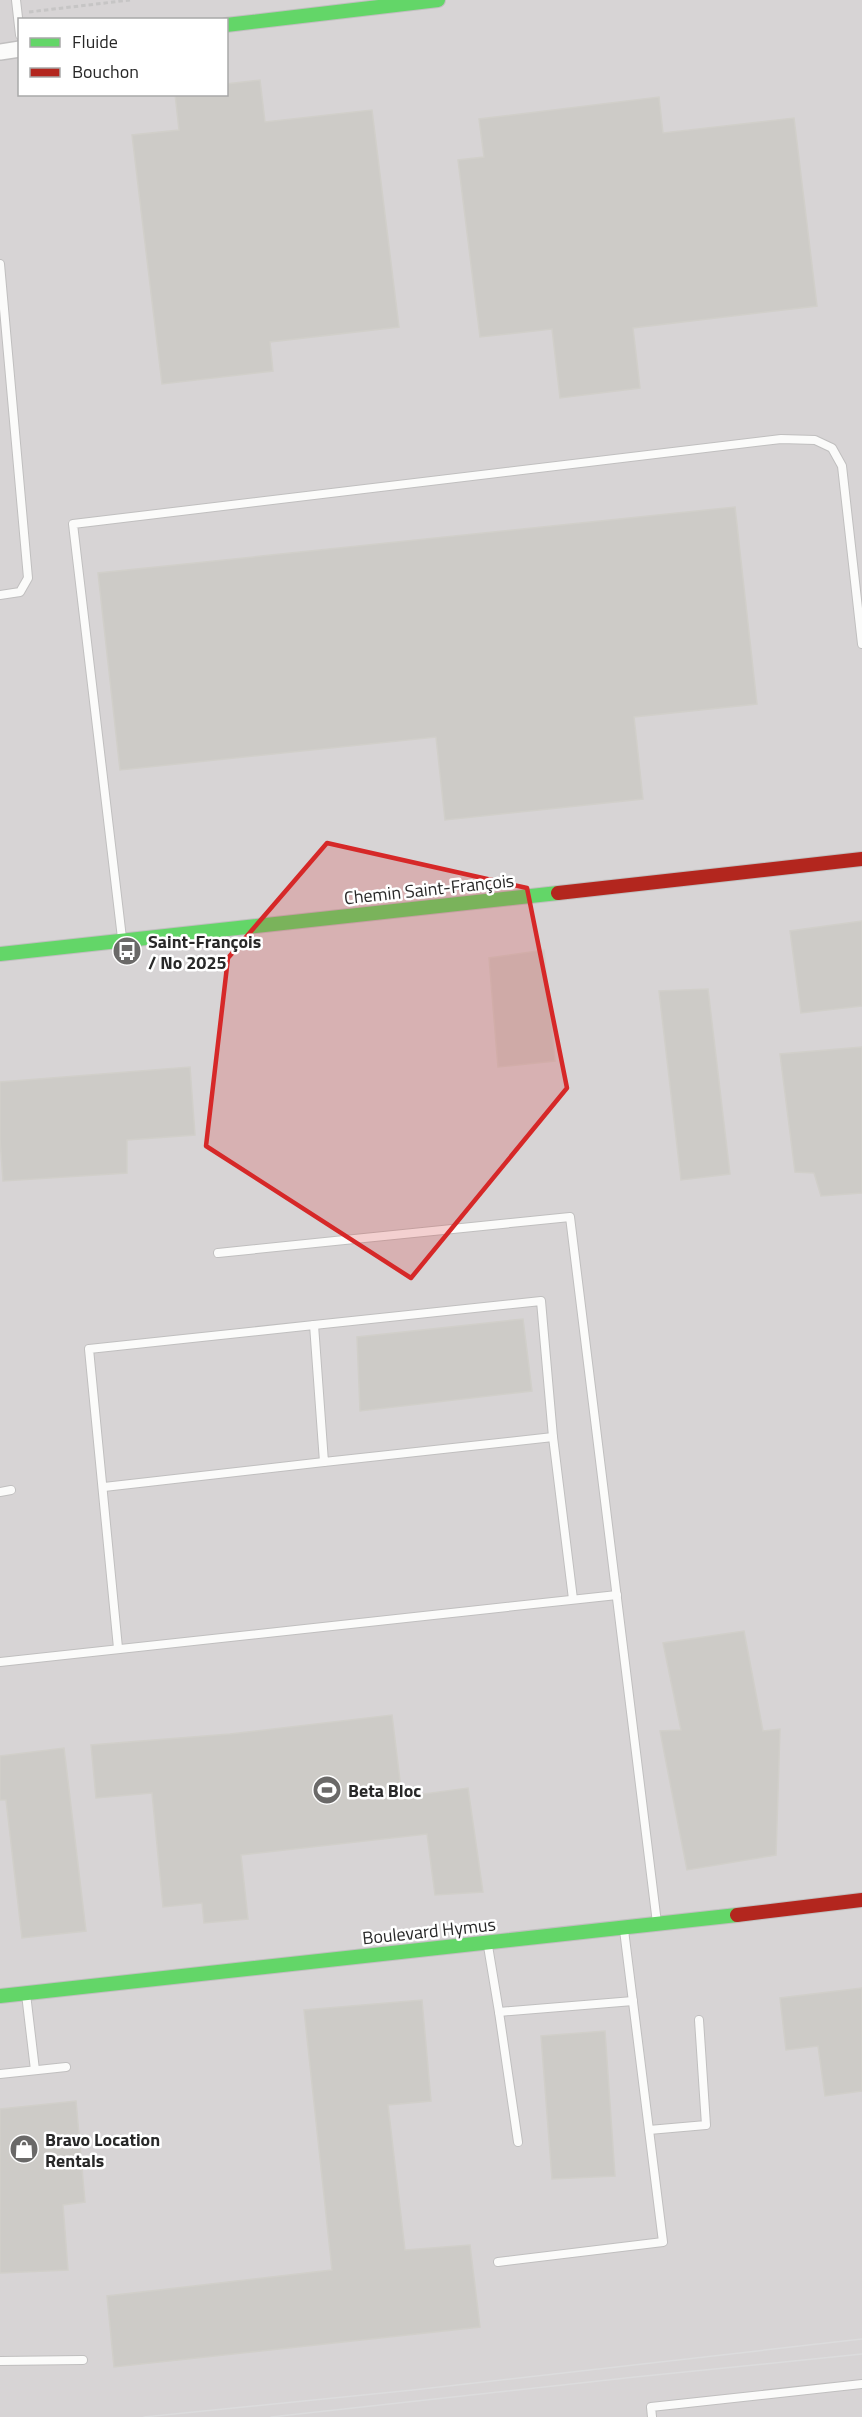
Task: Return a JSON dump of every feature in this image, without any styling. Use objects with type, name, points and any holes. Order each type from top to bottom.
[{"type":"street","points":[[228,25],[438,0]]},
{"type":"street","points":[[0,52],[18,49]]},
{"type":"street","name":"Chemin Saint-François","points":[[0,954],[862,859]]},
{"type":"street","name":"Boulevard Hymus","points":[[0,1996],[623,1929],[862,1900]]},
{"type":"lane","points":[[16,0],[18,18]]},
{"type":"lane","points":[[0,264],[28,578],[20,592],[0,595]]},
{"type":"lane","points":[[122,940],[74,524],[781,439],[815,440],[832,448],[842,466],[862,644]]},
{"type":"lane","points":[[218,1253],[570,1217],[658,1924]]},
{"type":"lane","points":[[118,1648],[89,1349],[541,1301],[553,1437],[573,1599]]},
{"type":"lane","points":[[314,1325],[324,1462]]},
{"type":"lane","points":[[104,1487],[553,1437]]},
{"type":"lane","points":[[0,1491],[11,1490]]},
{"type":"lane","points":[[0,1662],[617,1595]]},
{"type":"lane","points":[[498,2262],[663,2242],[623,1929]]},
{"type":"lane","points":[[488,1943],[518,2142]]},
{"type":"lane","points":[[26,1993],[35,2070]]},
{"type":"lane","points":[[499,2012],[633,2001]]},
{"type":"lane","points":[[649,2130],[706,2125],[699,2020]]},
{"type":"lane","points":[[0,2074],[66,2067]]},
{"type":"lane","points":[[0,2361],[83,2360]]},
{"type":"lane","points":[[652,2417],[651,2407],[862,2384]]},
{"type":"path","points":[[38,11],[130,0]]},
{"type":"highlighted area","points":[[327,843],[527,888],[567,1088],[411,1278],[206,1146],[228,958]]},
{"type":"shaded area","points":[[0,0],[862,0],[862,2417],[0,2417]]},
{"type":"building","points":[[260,80],[265,122],[372,110],[399,327],[270,342],[273,371],[162,384],[132,135],[179,130],[175,96],[228,96],[228,84]]},
{"type":"building","points":[[659,97],[663,133],[794,118],[817,306],[633,328],[640,388],[560,398],[552,329],[480,337],[458,160],[484,157],[479,119]]},
{"type":"building","points":[[735,507],[757,704],[634,717],[643,799],[445,820],[436,737],[120,770],[98,573]]},
{"type":"building","points":[[862,921],[862,1006],[801,1013],[790,931]]},
{"type":"building","points":[[544,950],[555,1061],[498,1067],[489,958]]},
{"type":"building","points":[[708,989],[730,1174],[681,1180],[659,991]]},
{"type":"building","points":[[862,1047],[862,1193],[821,1196],[814,1173],[795,1172],[780,1054]]},
{"type":"building","points":[[190,1067],[195,1135],[127,1140],[127,1173],[3,1181],[0,1082]]},
{"type":"building","points":[[523,1319],[532,1391],[360,1411],[357,1337]]},
{"type":"building","points":[[744,1631],[763,1731],[780,1729],[776,1855],[687,1870],[660,1731],[681,1730],[663,1643]]},
{"type":"building","points":[[392,1715],[402,1797],[468,1788],[483,1892],[435,1895],[427,1834],[241,1855],[248,1919],[204,1923],[202,1903],[163,1907],[152,1793],[96,1798],[91,1745],[230,1734]]},
{"type":"building","points":[[64,1748],[86,1931],[22,1938],[6,1800],[0,1800],[0,1756]]},
{"type":"building","points":[[862,1988],[862,2091],[825,2096],[818,2046],[786,2050],[780,1998]]},
{"type":"building","points":[[422,2000],[431,2101],[388,2105],[405,2250],[470,2245],[480,2327],[114,2367],[107,2296],[332,2270],[304,2010]]},
{"type":"building","points":[[605,2031],[615,2176],[552,2179],[541,2036]]},
{"type":"building","points":[[76,2101],[85,2202],[63,2205],[68,2270],[0,2273],[0,2109]]},
{"type":"tram line","points":[[144,2417],[413,2390],[862,2339]]},
{"type":"tram line","points":[[271,2417],[862,2354]]},
{"type":"traffic: fast","points":[[228,25],[438,0]]},
{"type":"traffic: fast","points":[[0,954],[558,893]]},
{"type":"traffic: fast","points":[[0,1996],[737,1915]]},
{"type":"traffic: jam","points":[[558,893],[862,859]]},
{"type":"traffic: jam","points":[[737,1915],[862,1900]]},
{"type":"place","name":"Saint-François / No 2025","points":[[127,951]]},
{"type":"place","name":"Beta Bloc","points":[[327,1790]]},
{"type":"place","name":"Bravo Location Rentals","points":[[24,2149]]}]
